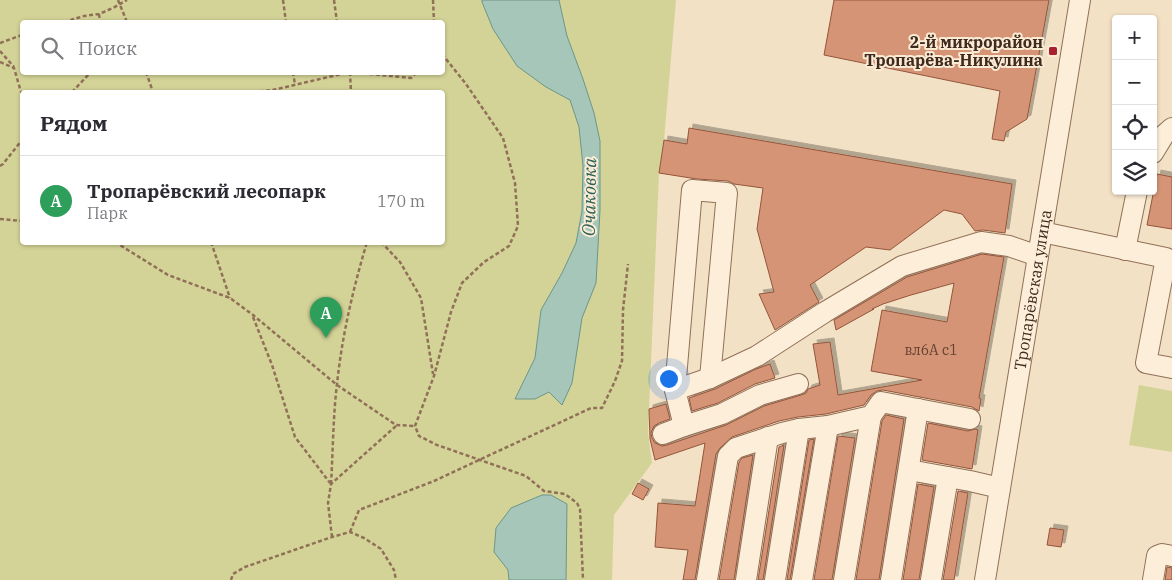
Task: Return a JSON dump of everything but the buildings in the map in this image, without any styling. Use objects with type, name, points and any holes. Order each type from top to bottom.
[{"type":"street","name":"Тропарёвская улица","points":[[985,580],[1080,0]]},
{"type":"street","points":[[1155,150],[1164,135],[1172,128]]},
{"type":"street","points":[[684,426],[675,390],[692,190],[727,193],[710,378]]},
{"type":"street","points":[[1125,250],[1136,195]]},
{"type":"street","points":[[1042,232],[1166,258],[1146,363],[1172,368]]},
{"type":"street","points":[[675,390],[710,378],[757,356],[825,312],[902,266],[981,242],[1008,246],[1038,256]]},
{"type":"street","points":[[663,434],[722,414],[760,395],[798,384]]},
{"type":"street","points":[[844,580],[871,416],[881,402],[970,419]]},
{"type":"street","points":[[891,580],[918,409]]},
{"type":"street","points":[[707,580],[728,456],[736,448],[782,432],[828,426],[871,416]]},
{"type":"street","points":[[802,580],[828,426]]},
{"type":"street","points":[[775,580],[799,429]]},
{"type":"street","points":[[746,580],[768,437]]},
{"type":"street","points":[[909,470],[1000,488]]},
{"type":"street","points":[[931,580],[948,477]]},
{"type":"street","points":[[1153,580],[1158,556],[1162,554],[1172,556]]},
{"type":"path","points":[[118,0],[126,20]]},
{"type":"path","points":[[71,20],[99,14],[127,0]]},
{"type":"path","points":[[283,0],[286,20]]},
{"type":"path","points":[[334,0],[337,20]]},
{"type":"path","points":[[433,0],[434,20]]},
{"type":"path","points":[[99,14],[100,20]]},
{"type":"path","points":[[0,43],[20,36]]},
{"type":"path","points":[[0,51],[14,68],[20,90]]},
{"type":"path","points":[[445,58],[466,84],[503,138],[515,183],[518,226],[509,246],[484,262],[462,283],[451,312],[434,376],[414,426],[419,436],[437,446],[526,476],[544,491],[564,494],[576,503],[580,509],[583,580]]},
{"type":"path","points":[[0,62],[14,68]]},
{"type":"path","points":[[74,90],[88,75]]},
{"type":"path","points":[[147,75],[152,90]]},
{"type":"path","points":[[293,75],[295,85]]},
{"type":"path","points":[[265,90],[337,75]]},
{"type":"path","points":[[350,75],[351,90]]},
{"type":"path","points":[[380,75],[411,78],[414,75]]},
{"type":"path","points":[[0,166],[20,143]]},
{"type":"path","points":[[0,219],[20,222]]},
{"type":"path","points":[[120,245],[168,275],[230,298],[337,385],[396,425],[414,426]]},
{"type":"path","points":[[212,245],[230,298]]},
{"type":"path","points":[[332,537],[328,502],[337,385],[346,322],[366,245]]},
{"type":"path","points":[[384,245],[400,262],[421,298],[434,376]]},
{"type":"path","points":[[350,532],[359,510],[434,481],[591,408],[602,408],[622,361],[623,310],[628,264]]},
{"type":"path","points":[[253,315],[272,365],[295,437],[330,484]]},
{"type":"path","points":[[330,484],[396,425]]},
{"type":"path","points":[[231,580],[233,574],[245,568],[350,532],[381,549],[394,570],[396,580]]},
{"type":"green space","points":[[0,0],[676,0],[664,140],[659,173],[648,433],[652,463],[614,515],[612,580],[0,580]]},
{"type":"green space","points":[[1139,385],[1172,391],[1172,452],[1129,445]]},
{"type":"water","name":"Очаковка","points":[[482,0],[559,0],[567,36],[594,113],[600,141],[600,210],[596,283],[582,318],[572,383],[562,405],[549,392],[535,399],[515,399],[535,358],[541,310],[576,243],[582,211],[583,166],[579,127],[570,100],[546,87],[517,66],[493,29]]},
{"type":"water","points":[[542,495],[551,495],[567,504],[566,580],[509,580],[508,570],[494,552],[496,528],[511,508]]},
{"type":"place","name":"2-й микрорайон Тропарёва-Никулина","points":[[1053,51]]},
{"type":"place","name":"Тропарёвский лесопарк","points":[[326,338]]}]
